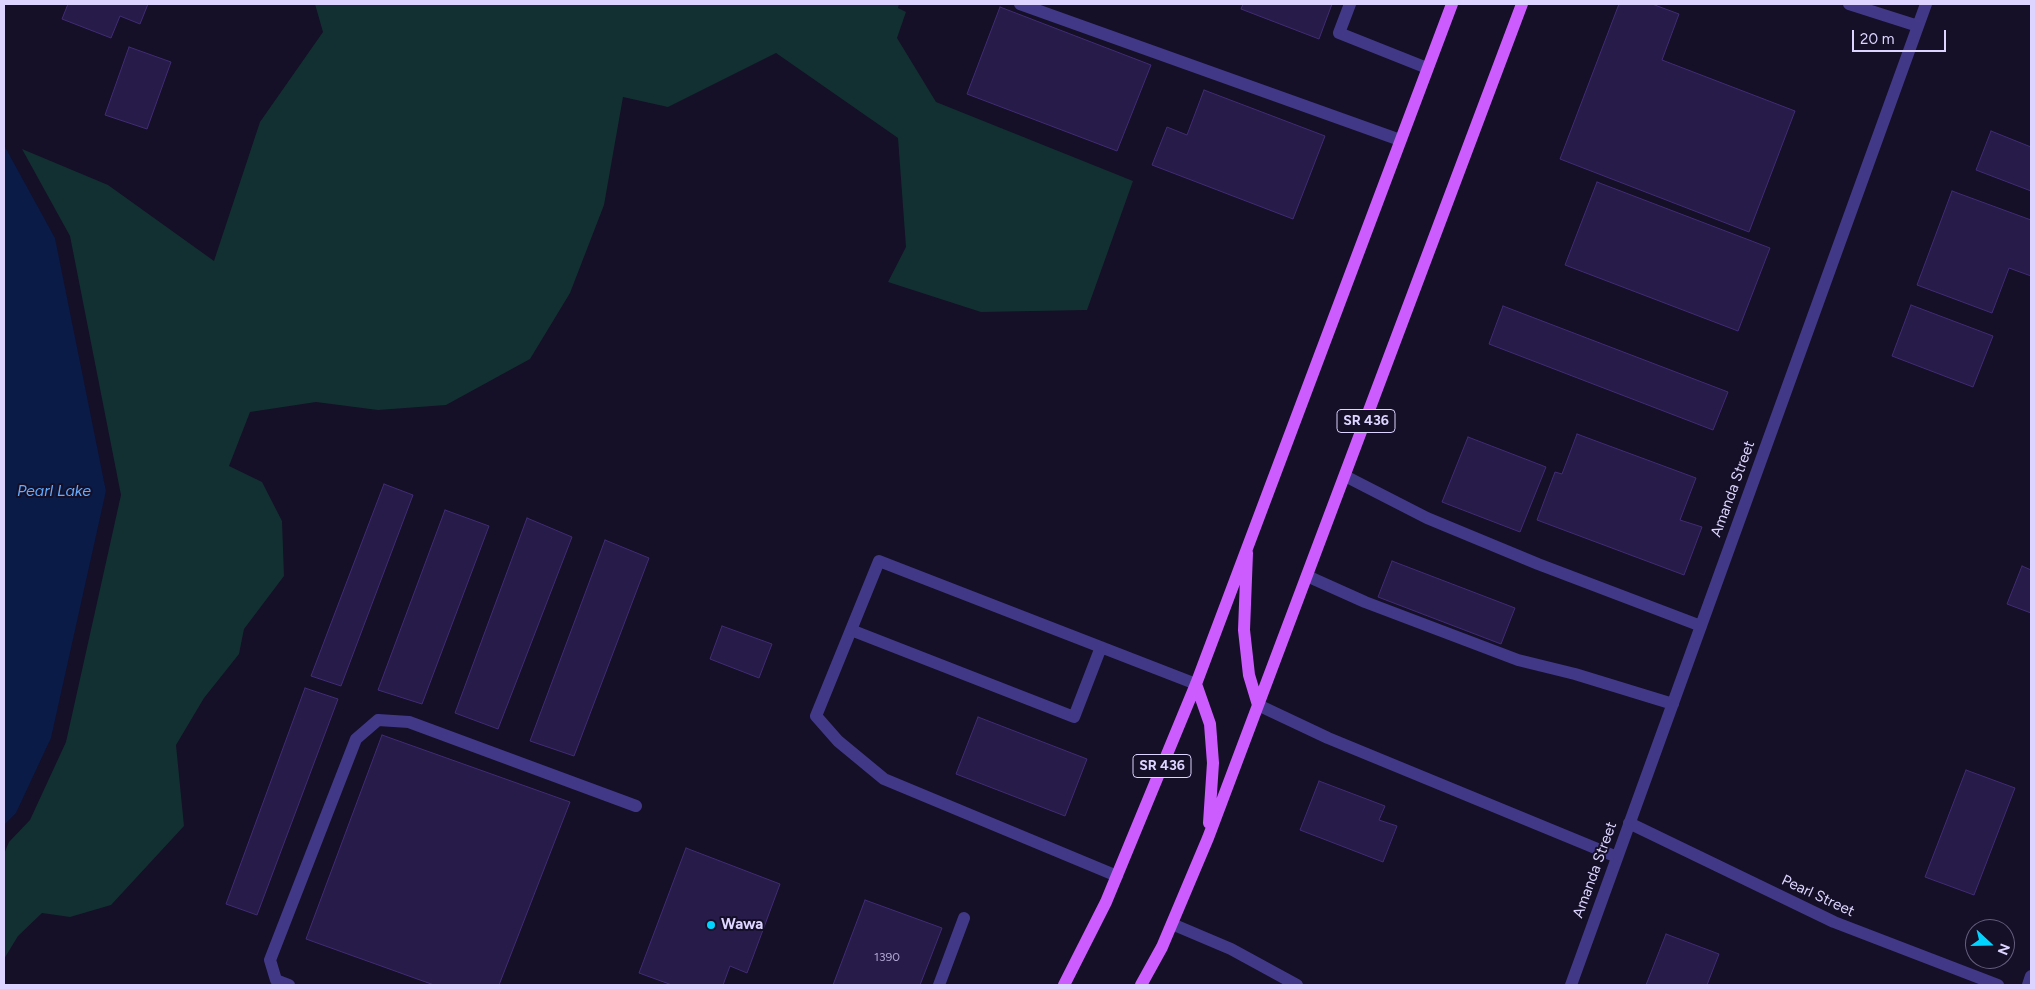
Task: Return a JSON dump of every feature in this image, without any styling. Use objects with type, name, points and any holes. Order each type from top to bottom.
[{"type":"main road","name":"SR 436","points":[[1064,985],[1117,876],[1196,684],[1248,541],[1452,4]]},
{"type":"main road","name":"SR 436","points":[[1141,985],[1172,924],[1208,838],[1522,4]]},
{"type":"main road","points":[[1248,541],[1244,630],[1249,675],[1258,705]]},
{"type":"main road","points":[[1196,684],[1210,724],[1213,763],[1208,838]]},
{"type":"street","points":[[1020,4],[1400,140]]},
{"type":"street","points":[[1350,4],[1339,33],[1427,68]]},
{"type":"street","points":[[1848,4],[1918,26]]},
{"type":"street","name":"Amanda Street","points":[[1571,985],[1926,4]]},
{"type":"street","points":[[1345,476],[1427,518],[1538,564],[1701,626]]},
{"type":"street","points":[[1117,876],[884,779],[838,740],[816,716],[879,561],[1196,684]]},
{"type":"street","points":[[1307,576],[1365,602],[1518,660],[1575,674],[1672,704]]},
{"type":"street","points":[[851,630],[1074,716],[1102,647]]},
{"type":"street","points":[[1258,705],[1328,738],[1617,857]]},
{"type":"street","points":[[288,985],[276,980],[270,960],[356,739],[378,720],[409,722],[636,806]]},
{"type":"street","name":"Pearl Street","points":[[1630,823],[1834,922],[1998,985]]},
{"type":"street","points":[[939,985],[964,918]]},
{"type":"street","points":[[1172,924],[1231,949],[1297,985]]},
{"type":"street","points":[[2028,985],[2031,976]]},
{"type":"green space","points":[[315,4],[899,4],[898,8],[906,12],[897,38],[936,102],[1133,181],[1087,310],[981,312],[888,282],[906,247],[898,138],[776,53],[668,107],[623,97],[604,205],[570,293],[530,359],[446,405],[378,410],[316,402],[250,412],[229,466],[262,482],[282,521],[284,576],[244,629],[239,654],[204,698],[176,745],[184,826],[111,905],[70,917],[42,913],[18,936],[4,959],[4,854],[9,842],[30,820],[66,742],[121,495],[70,236],[22,149],[108,185],[214,261],[260,122],[323,32]]},
{"type":"water","name":"Pearl Lake","points":[[4,145],[55,238],[106,491],[51,738],[16,813],[4,825]]},
{"type":"building","points":[[68,4],[148,4],[140,24],[120,16],[111,38],[62,19]]},
{"type":"building","points":[[1243,4],[1332,4],[1319,39],[1241,9]]},
{"type":"building","points":[[1619,4],[1652,4],[1679,14],[1662,60],[1795,111],[1749,232],[1560,159]]},
{"type":"building","points":[[1000,7],[1151,65],[1117,151],[967,94]]},
{"type":"building","points":[[129,47],[171,62],[147,129],[105,115]]},
{"type":"building","points":[[1204,90],[1325,136],[1293,219],[1152,165],[1167,127],[1187,135]]},
{"type":"building","points":[[1991,131],[2031,147],[2031,191],[1976,170]]},
{"type":"building","points":[[1597,182],[1770,248],[1738,331],[1565,265]]},
{"type":"building","points":[[1952,191],[2031,220],[2031,276],[2009,268],[1992,313],[1917,285]]},
{"type":"building","points":[[1911,305],[1993,336],[1973,387],[1892,356]]},
{"type":"building","points":[[1503,306],[1728,392],[1713,430],[1489,344]]},
{"type":"building","points":[[1577,434],[1696,478],[1680,520],[1702,527],[1684,575],[1537,520],[1555,472],[1562,474]]},
{"type":"building","points":[[1468,437],[1546,467],[1520,532],[1442,502]]},
{"type":"building","points":[[384,484],[413,495],[341,686],[311,676]]},
{"type":"building","points":[[445,510],[489,526],[422,704],[378,690]]},
{"type":"building","points":[[527,518],[572,537],[498,729],[455,713]]},
{"type":"building","points":[[605,540],[649,558],[574,756],[530,741]]},
{"type":"building","points":[[1392,561],[1515,608],[1501,644],[1378,597]]},
{"type":"building","points":[[2022,566],[2031,570],[2031,613],[2007,604]]},
{"type":"building","points":[[722,626],[772,644],[759,678],[710,659]]},
{"type":"building","points":[[305,688],[338,699],[257,915],[226,904]]},
{"type":"building","points":[[978,717],[1087,759],[1065,816],[956,774]]},
{"type":"building","points":[[382,735],[570,802],[499,985],[434,985],[306,939]]},
{"type":"building","points":[[1966,770],[2015,788],[1974,895],[1925,877]]},
{"type":"building","points":[[1319,781],[1385,806],[1379,820],[1397,826],[1383,862],[1300,830]]},
{"type":"building","name":"Wawa","points":[[686,848],[780,884],[747,973],[730,966],[723,985],[672,985],[639,973]]},
{"type":"building","points":[[865,900],[942,928],[920,985],[833,985]]},
{"type":"building","points":[[1666,934],[1719,954],[1707,985],[1646,985]]},
{"type":"place","name":"Wawa","points":[[711,925]]}]
